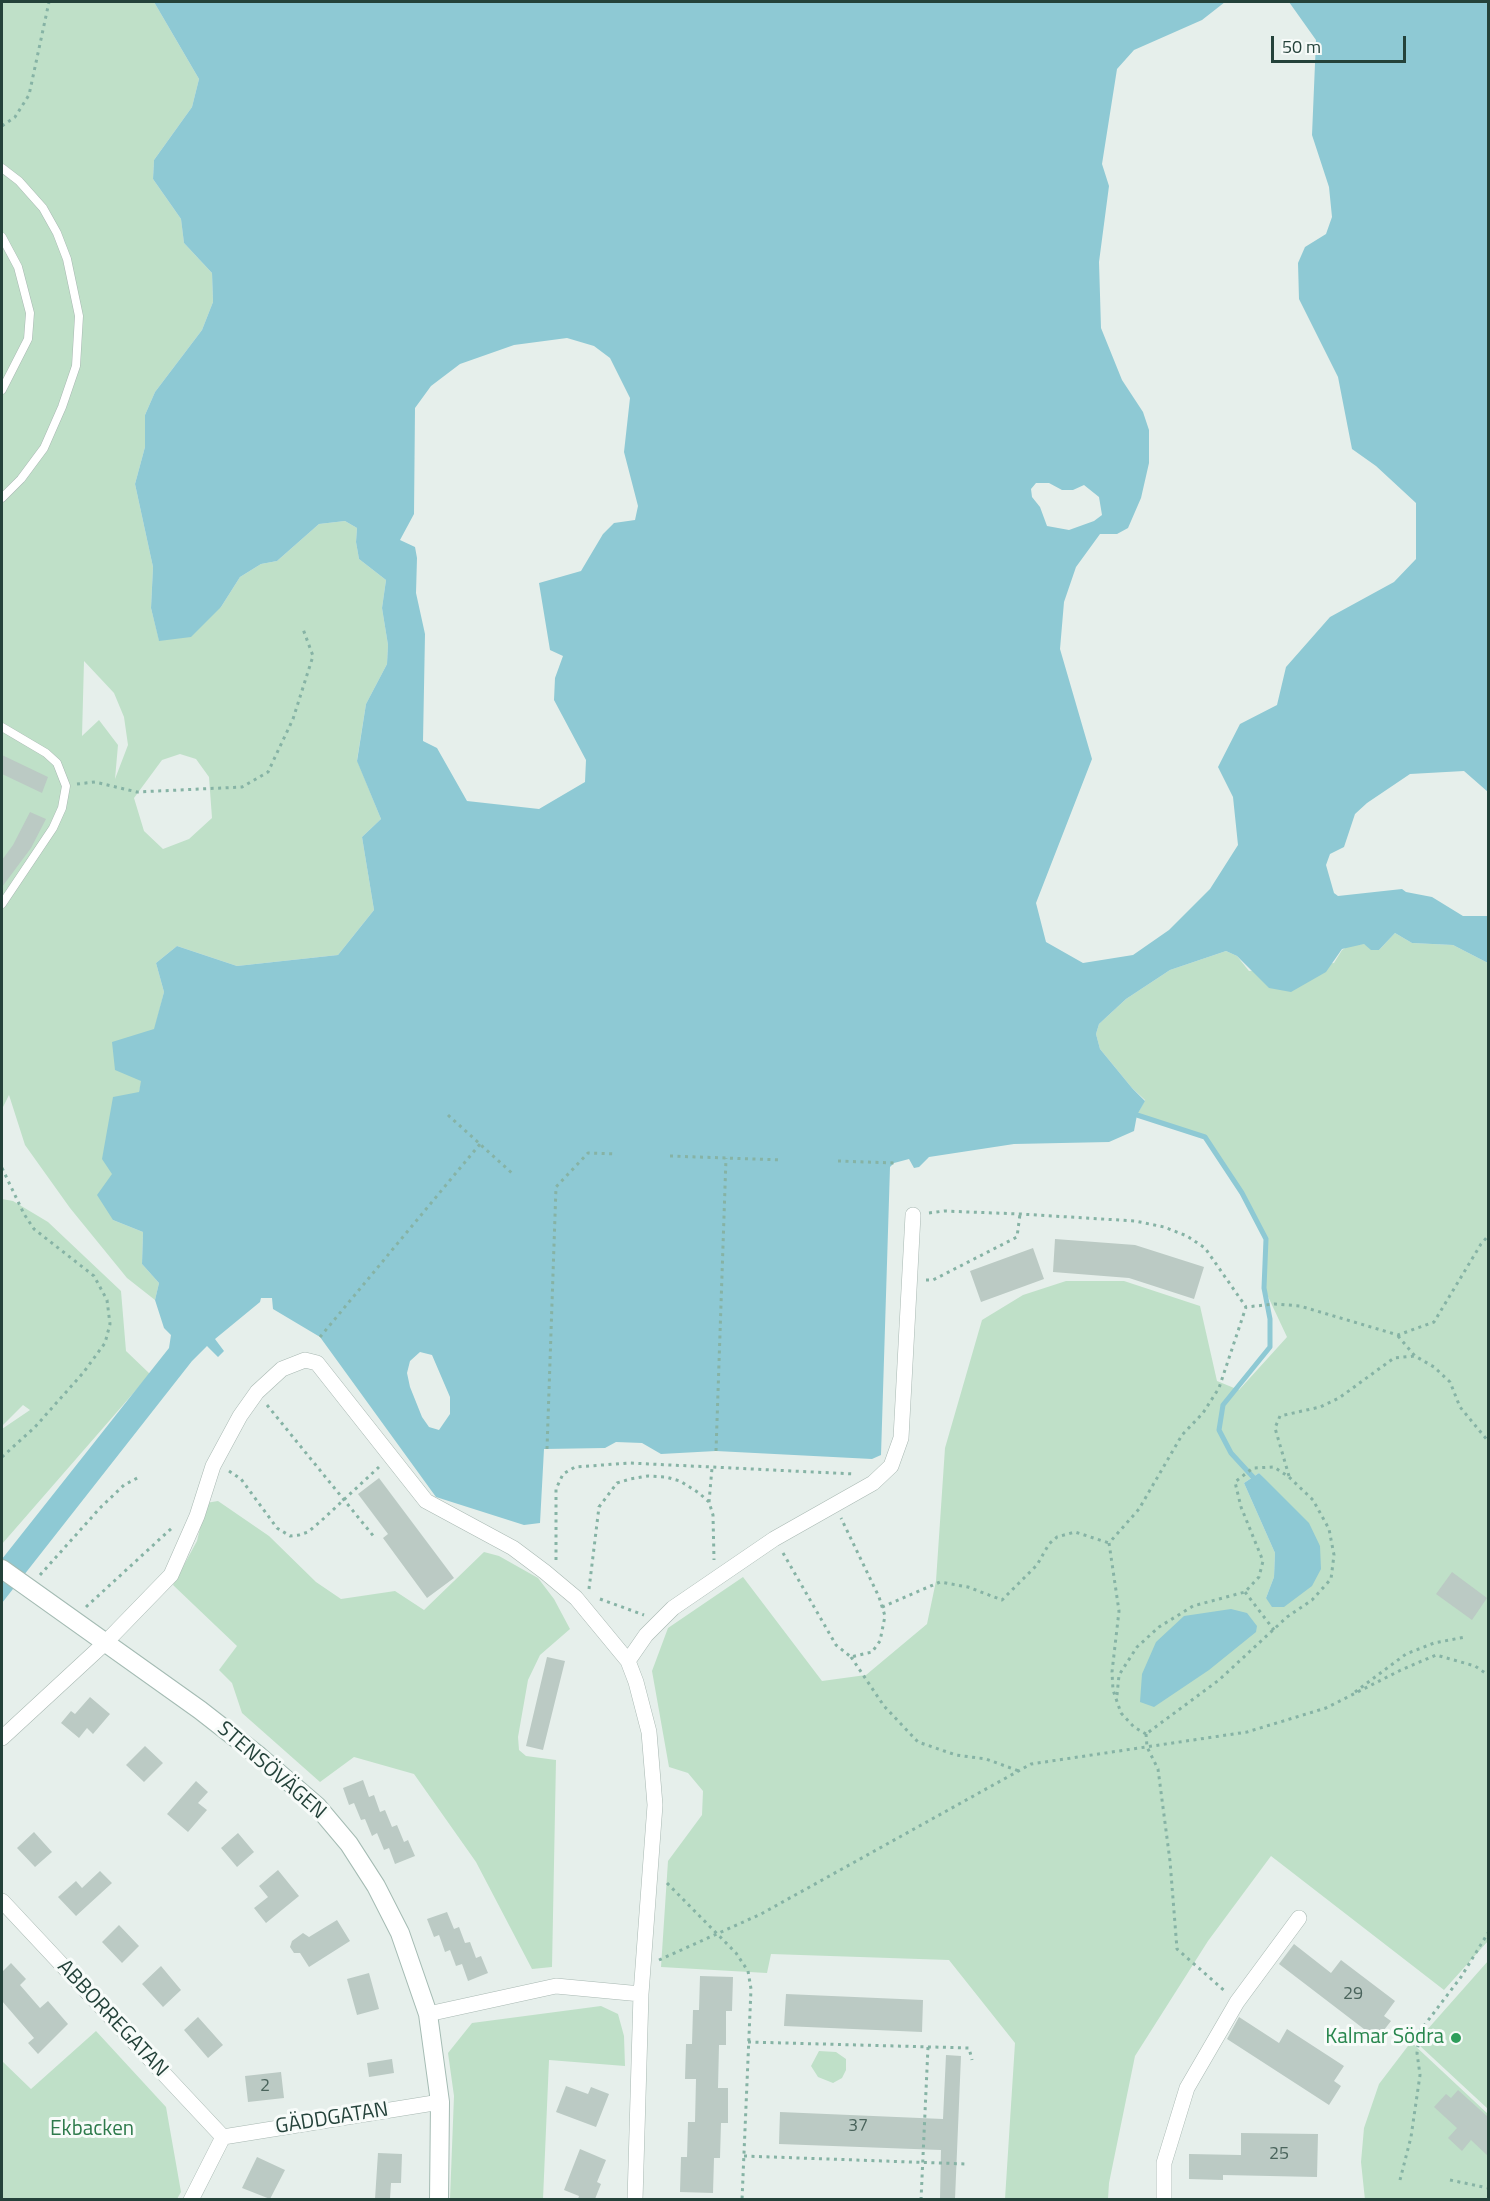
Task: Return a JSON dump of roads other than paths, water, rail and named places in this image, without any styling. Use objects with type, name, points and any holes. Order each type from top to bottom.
[{"type":"street","points":[[628,1661],[659,1621],[716,1576],[774,1539],[873,1483],[891,1466],[901,1437],[913,1215]]},
{"type":"street","points":[[2,1738],[106,1642],[171,1575],[198,1516],[199,1506],[213,1466],[240,1416],[257,1392],[282,1369],[305,1360],[316,1363],[426,1501],[519,1552],[585,1600],[628,1661],[649,1732],[655,1805],[642,1970],[635,2199]]},
{"type":"street","name":"STENSÖVÄGEN","points":[[2,1569],[106,1642],[259,1756],[317,1806],[349,1844],[376,1886],[403,1942],[428,2014],[440,2102],[439,2199]]},
{"type":"street","name":"ABBORREGATAN","points":[[2,1901],[223,2137]]},
{"type":"street","points":[[1164,2199],[1164,2163],[1187,2088],[1237,2002],[1299,1918]]},
{"type":"street","points":[[428,2014],[556,1986],[642,1994]]},
{"type":"street","name":"GÄDDGATAN","points":[[223,2137],[440,2102]]},
{"type":"street","points":[[191,2199],[223,2137]]},
{"type":"lane","points":[[2,168],[19,181],[43,208],[57,233],[67,259],[79,316],[76,366],[62,407],[44,448],[21,479],[2,498]]},
{"type":"lane","points":[[2,237],[18,267],[30,313],[28,339],[2,390]]},
{"type":"lane","points":[[2,727],[46,753],[57,763],[66,786],[53,828],[2,904]]},
{"type":"water","points":[[154,2],[1225,2],[1202,20],[1134,50],[1117,69],[1102,164],[1109,186],[1099,262],[1101,328],[1122,380],[1143,412],[1149,430],[1149,463],[1141,498],[1128,528],[1117,534],[1100,534],[1076,567],[1064,602],[1060,649],[1092,759],[1036,903],[1046,942],[1083,963],[1133,955],[1169,930],[1210,889],[1238,845],[1233,797],[1218,767],[1240,724],[1277,705],[1286,667],[1330,617],[1394,582],[1416,559],[1416,503],[1376,466],[1352,449],[1338,377],[1299,299],[1298,263],[1305,247],[1326,234],[1332,217],[1329,187],[1312,135],[1316,40],[1289,2],[1488,2],[1488,792],[1464,771],[1410,774],[1367,803],[1355,814],[1344,847],[1330,854],[1326,865],[1334,893],[1338,896],[1402,889],[1406,892],[1432,897],[1463,916],[1488,916],[1488,963],[1453,945],[1412,943],[1395,933],[1379,950],[1371,950],[1364,944],[1342,949],[1326,972],[1291,992],[1269,988],[1237,956],[1226,951],[1170,970],[1126,999],[1099,1024],[1096,1034],[1100,1049],[1145,1101],[1137,1115],[1134,1131],[1109,1142],[1014,1144],[929,1157],[919,1167],[914,1168],[909,1159],[894,1163],[890,1167],[881,1455],[872,1459],[716,1451],[661,1454],[642,1443],[616,1442],[605,1448],[544,1449],[540,1523],[524,1525],[436,1497],[320,1337],[273,1309],[272,1298],[261,1298],[260,1302],[215,1339],[224,1351],[218,1357],[207,1346],[192,1361],[2,1603],[2,1559],[169,1348],[171,1335],[164,1328],[155,1300],[159,1283],[142,1264],[143,1232],[113,1220],[97,1195],[112,1174],[102,1159],[113,1097],[139,1092],[141,1081],[115,1070],[112,1042],[154,1029],[164,992],[156,963],[177,946],[237,966],[338,955],[374,910],[362,837],[381,819],[357,761],[366,704],[387,664],[388,645],[382,608],[386,580],[359,559],[356,542],[357,528],[345,521],[319,524],[277,561],[261,564],[240,577],[221,607],[191,637],[159,641],[151,608],[153,567],[135,484],[145,447],[145,415],[155,392],[202,330],[213,302],[212,273],[184,243],[181,219],[153,179],[154,160],[192,107],[199,79]],"holes":[[[567,338],[594,346],[610,358],[630,398],[624,452],[638,506],[635,520],[614,523],[603,534],[581,571],[539,583],[550,650],[563,656],[555,678],[554,700],[586,760],[585,782],[539,809],[467,801],[437,748],[423,741],[425,634],[416,593],[417,558],[415,547],[400,540],[414,514],[415,408],[431,386],[460,364],[514,345]],[[1036,483],[1049,483],[1062,490],[1073,490],[1084,485],[1099,497],[1102,515],[1094,521],[1069,530],[1047,526],[1040,507],[1032,497],[1031,489]],[[420,1352],[432,1355],[450,1397],[450,1414],[439,1430],[429,1427],[422,1417],[410,1387],[407,1373],[410,1361]]]},
{"type":"water","points":[[1259,1473],[1309,1523],[1320,1546],[1321,1569],[1312,1586],[1284,1607],[1272,1607],[1266,1598],[1274,1577],[1275,1553],[1244,1483]]},
{"type":"water","points":[[1231,1609],[1247,1613],[1257,1626],[1256,1632],[1209,1670],[1154,1707],[1140,1702],[1142,1674],[1156,1642],[1184,1616]]},
{"type":"waterway","points":[[1137,1115],[1205,1137],[1242,1193],[1266,1239],[1264,1288],[1270,1319],[1270,1347],[1223,1405],[1219,1430],[1231,1453],[1253,1477]]},
{"type":"place","name":"Kalmar Södra","points":[[1456,2038]]},
{"type":"park label","name":"Ekbacken","points":[[92,2130]]}]
